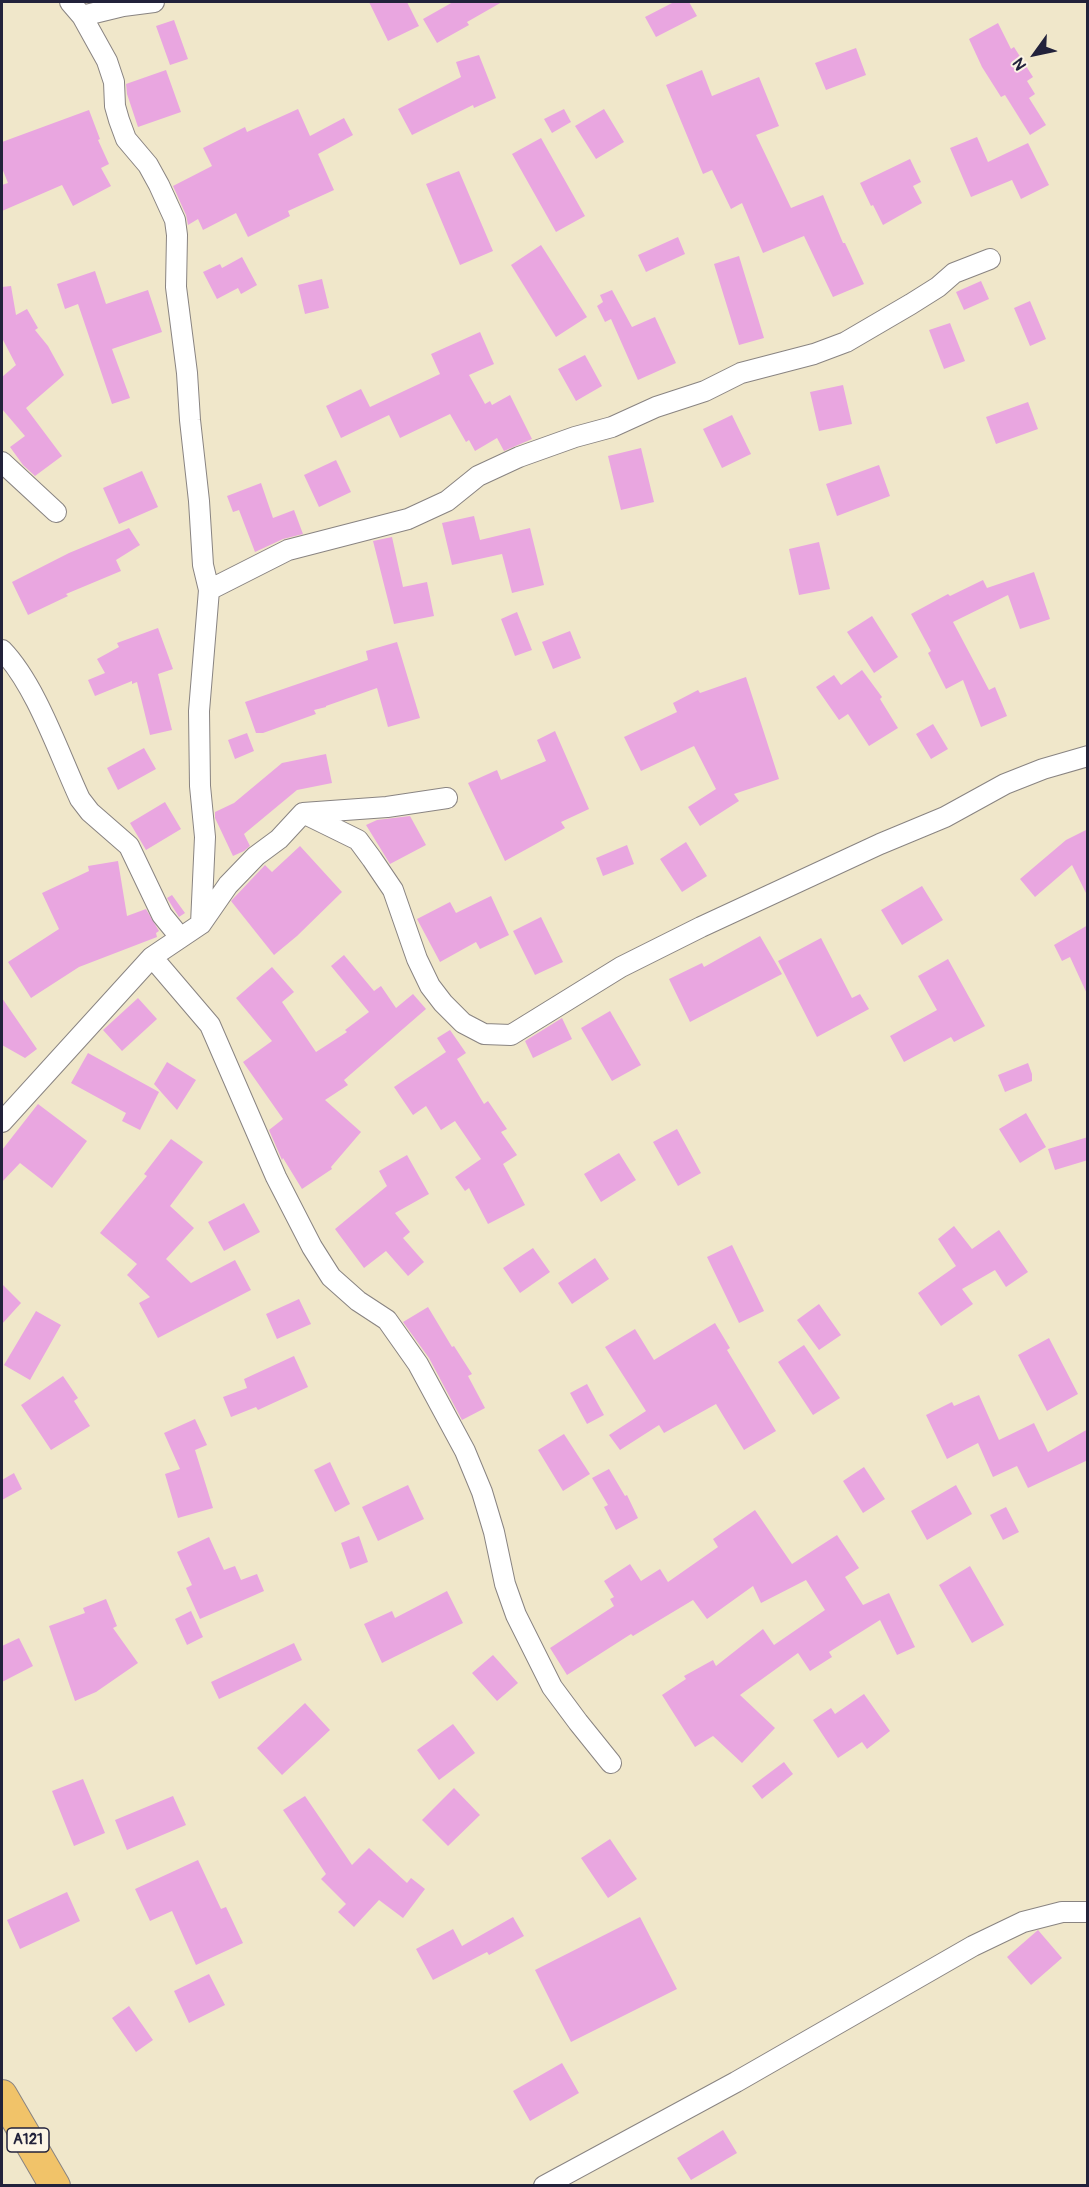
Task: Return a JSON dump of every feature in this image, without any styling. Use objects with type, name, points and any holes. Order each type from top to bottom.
[{"type":"main road","name":"A121","points":[[2,2095],[54,2186]]},
{"type":"street","points":[[154,2],[76,9],[107,61],[114,82],[118,120],[126,139],[148,165],[175,220],[178,250],[176,287],[200,501],[203,566],[208,590],[200,711],[200,786],[205,837],[201,924]]},
{"type":"street","points":[[208,590],[288,550],[408,519],[447,501],[478,476],[519,457],[612,427],[656,407],[705,391],[741,373],[814,354],[846,342],[938,287],[954,273],[990,259]]},
{"type":"street","points":[[2,462],[56,512]]},
{"type":"street","points":[[2,650],[14,663],[28,685],[80,799],[90,812],[129,846],[162,915],[180,937]]},
{"type":"street","points":[[303,813],[358,840],[393,890],[417,959],[430,986],[443,1003],[463,1023],[484,1034],[511,1035],[621,967],[702,927],[880,844],[945,817],[1005,784],[1043,769],[1088,756]]},
{"type":"street","points":[[2,1122],[152,957],[201,924],[228,885],[256,856],[279,839],[303,813],[387,807],[447,798]]},
{"type":"street","points":[[152,957],[210,1025],[276,1177],[312,1247],[332,1277],[358,1301],[387,1320],[418,1365],[465,1451],[482,1492],[494,1532],[505,1584],[516,1616],[552,1687],[611,1763]]},
{"type":"street","points":[[544,2186],[736,2082],[973,1946],[1023,1922],[1062,1912],[1088,1912]]},
{"type":"building","points":[[369,2],[407,2],[419,26],[388,41]]},
{"type":"building","points":[[453,2],[502,2],[467,22],[469,25],[437,43],[423,19]]},
{"type":"building","points":[[674,2],[689,2],[697,16],[656,37],[645,17]]},
{"type":"building","points":[[174,20],[188,59],[170,65],[156,26]]},
{"type":"building","points":[[998,23],[1011,49],[1014,47],[1033,77],[1027,81],[1035,94],[1029,98],[1046,125],[1030,135],[1005,95],[1001,97],[982,67],[969,39]]},
{"type":"building","points":[[856,48],[866,75],[826,90],[815,63]]},
{"type":"building","points":[[479,55],[496,98],[474,108],[473,105],[412,135],[398,109],[461,77],[456,62]]},
{"type":"building","points":[[166,70],[181,112],[138,127],[126,84]]},
{"type":"building","points":[[702,70],[712,96],[759,77],[779,126],[756,135],[791,208],[823,195],[843,243],[864,284],[833,297],[804,236],[763,253],[742,203],[731,209],[712,170],[703,174],[666,85]]},
{"type":"building","points":[[298,109],[310,136],[344,118],[353,135],[318,154],[334,190],[288,211],[290,216],[248,237],[236,213],[203,230],[198,219],[188,225],[173,186],[212,166],[203,148],[245,127],[247,132]]},
{"type":"building","points":[[564,109],[571,122],[552,133],[544,119]]},
{"type":"building","points":[[604,109],[624,142],[596,159],[575,126]]},
{"type":"building","points":[[89,110],[100,139],[98,140],[109,164],[101,168],[111,186],[73,206],[62,185],[2,211],[2,185],[8,183],[2,168],[2,142]]},
{"type":"building","points":[[977,137],[988,162],[1028,143],[1049,185],[1021,199],[1012,180],[971,197],[950,148]]},
{"type":"building","points":[[541,138],[585,216],[556,232],[512,154]]},
{"type":"building","points":[[910,159],[921,182],[913,186],[922,203],[883,225],[860,183]]},
{"type":"building","points":[[459,171],[493,251],[460,265],[426,184]]},
{"type":"building","points":[[678,237],[685,254],[646,272],[638,255]]},
{"type":"building","points":[[541,245],[587,317],[556,337],[511,265]]},
{"type":"building","points":[[739,256],[764,338],[739,345],[714,264]]},
{"type":"building","points":[[242,257],[257,285],[241,294],[238,288],[217,299],[203,272],[220,264],[222,268]]},
{"type":"building","points":[[95,271],[106,304],[148,290],[162,332],[112,349],[130,398],[112,404],[78,304],[65,309],[57,284]]},
{"type":"building","points":[[322,279],[329,308],[305,314],[298,285]]},
{"type":"building","points":[[981,281],[989,299],[964,310],[956,292]]},
{"type":"building","points":[[11,286],[16,315],[27,309],[38,328],[35,330],[48,346],[64,375],[26,408],[62,456],[35,476],[23,465],[10,447],[25,436],[2,409],[2,377],[16,365],[2,338],[2,287]]},
{"type":"building","points":[[612,290],[632,327],[655,317],[676,363],[638,380],[611,319],[605,322],[597,306],[603,302],[600,295]]},
{"type":"building","points":[[1030,301],[1046,339],[1030,346],[1014,308]]},
{"type":"building","points":[[950,323],[965,361],[944,369],[929,330]]},
{"type":"building","points":[[480,332],[494,364],[469,375],[485,404],[490,401],[492,405],[510,395],[532,439],[504,451],[497,438],[475,451],[469,440],[466,442],[450,414],[400,438],[389,415],[341,438],[326,406],[361,389],[370,407],[440,374],[431,354]]},
{"type":"building","points":[[585,355],[602,386],[576,401],[558,369]]},
{"type":"building","points":[[843,385],[852,424],[819,431],[810,392]]},
{"type":"building","points":[[1028,402],[1038,429],[996,444],[986,417]]},
{"type":"building","points":[[732,415],[751,454],[722,468],[703,429]]},
{"type":"building","points":[[641,448],[654,502],[621,510],[608,456]]},
{"type":"building","points":[[336,460],[351,492],[319,507],[304,475]]},
{"type":"building","points":[[879,465],[890,496],[837,516],[826,484]]},
{"type":"building","points":[[142,471],[158,507],[119,524],[103,488]]},
{"type":"building","points":[[261,483],[273,518],[294,510],[303,534],[283,539],[255,552],[239,510],[233,512],[227,496]]},
{"type":"building","points":[[474,516],[480,540],[530,528],[544,585],[512,593],[502,554],[452,565],[442,523]]},
{"type":"building","points":[[129,528],[140,545],[116,560],[121,571],[66,594],[68,596],[28,615],[12,582],[69,553]]},
{"type":"building","points":[[392,537],[403,587],[427,582],[434,616],[394,624],[373,541]]},
{"type":"building","points":[[819,542],[830,589],[799,595],[789,549]]},
{"type":"building","points":[[1034,572],[1050,619],[1020,629],[1008,595],[953,622],[989,690],[995,687],[1007,716],[981,727],[963,680],[946,689],[928,653],[931,651],[911,614],[948,594],[950,596],[983,580],[987,588]]},
{"type":"building","points":[[517,612],[532,650],[515,656],[501,619]]},
{"type":"building","points":[[872,616],[898,657],[874,673],[847,632]]},
{"type":"building","points":[[158,628],[173,669],[158,674],[172,730],[150,735],[137,682],[132,684],[132,681],[95,696],[88,680],[105,673],[97,659],[119,647],[117,643]]},
{"type":"building","points":[[570,631],[581,658],[553,669],[542,642]]},
{"type":"building","points":[[397,642],[420,718],[388,727],[377,688],[314,710],[316,714],[263,733],[256,733],[245,702],[368,660],[366,651]]},
{"type":"building","points":[[862,670],[882,697],[880,699],[898,728],[869,746],[848,714],[839,720],[816,687],[834,675],[841,685]]},
{"type":"building","points":[[746,677],[779,779],[734,794],[739,801],[700,826],[688,807],[716,789],[694,746],[641,771],[624,737],[677,712],[673,703],[698,690],[700,693]]},
{"type":"building","points":[[933,724],[948,749],[931,759],[916,734]]},
{"type":"building","points":[[555,731],[589,809],[561,822],[565,828],[505,861],[468,783],[497,770],[501,780],[546,761],[537,740]]},
{"type":"building","points":[[247,733],[254,751],[235,759],[228,740]]},
{"type":"building","points":[[144,748],[156,769],[118,790],[107,768]]},
{"type":"building","points":[[326,754],[332,783],[297,790],[244,834],[250,846],[233,856],[215,818],[215,812],[234,803],[282,763]]},
{"type":"building","points":[[165,802],[181,829],[146,850],[130,823]]},
{"type":"building","points":[[410,816],[426,845],[390,864],[366,825],[377,820]]},
{"type":"building","points":[[1088,829],[1088,897],[1072,865],[1035,897],[1020,879],[1066,840]]},
{"type":"building","points":[[686,842],[707,876],[682,892],[660,859]]},
{"type":"building","points":[[627,845],[634,864],[603,876],[596,858]]},
{"type":"building","points":[[300,846],[342,892],[274,955],[231,901],[265,865],[272,872]]},
{"type":"building","points":[[118,861],[127,916],[146,909],[159,931],[156,933],[157,937],[79,967],[31,998],[8,962],[59,929],[42,893],[89,871],[88,866]]},
{"type":"building","points":[[922,886],[943,920],[902,945],[881,910]]},
{"type":"building","points":[[172,895],[185,913],[179,917],[167,898]]},
{"type":"building","points":[[491,896],[509,935],[480,949],[476,942],[440,962],[417,919],[450,902],[456,913]]},
{"type":"building","points":[[541,917],[563,962],[535,975],[513,931]]},
{"type":"building","points":[[1088,925],[1088,996],[1070,957],[1062,961],[1054,945]]},
{"type":"building","points":[[760,936],[782,974],[690,1022],[669,979],[702,963],[704,967]]},
{"type":"building","points":[[821,938],[852,998],[860,994],[869,1009],[817,1037],[778,961]]},
{"type":"building","points":[[344,955],[374,991],[381,986],[396,1008],[413,994],[426,1009],[344,1080],[348,1085],[325,1100],[361,1132],[331,1167],[332,1169],[302,1189],[283,1158],[282,1160],[269,1130],[283,1119],[243,1062],[272,1041],[236,998],[272,967],[294,992],[282,1002],[316,1052],[347,1032],[345,1030],[369,1012],[331,966]]},
{"type":"building","points":[[948,959],[985,1026],[954,1042],[951,1037],[904,1062],[890,1036],[937,1010],[918,976]]},
{"type":"building","points":[[2,998],[37,1049],[25,1058],[2,1045]]},
{"type":"building","points":[[138,998],[157,1019],[122,1051],[103,1030]]},
{"type":"building","points":[[610,1011],[641,1065],[612,1081],[581,1028]]},
{"type":"building","points":[[562,1018],[572,1039],[533,1058],[525,1041]]},
{"type":"building","points":[[450,1030],[466,1053],[457,1059],[484,1104],[488,1101],[507,1129],[501,1132],[517,1155],[503,1164],[525,1205],[488,1224],[469,1188],[465,1191],[455,1177],[481,1159],[455,1121],[441,1130],[426,1106],[413,1115],[394,1087],[446,1052],[437,1038]]},
{"type":"building","points":[[88,1053],[159,1092],[140,1130],[122,1121],[126,1113],[71,1083]]},
{"type":"building","points":[[167,1062],[196,1080],[177,1110],[154,1084]]},
{"type":"building","points":[[1028,1063],[1032,1081],[1005,1092],[998,1075]]},
{"type":"building","points":[[38,1104],[87,1141],[52,1188],[20,1163],[2,1182],[2,1150]]},
{"type":"building","points":[[1026,1113],[1046,1147],[1020,1163],[999,1129]]},
{"type":"building","points":[[677,1129],[701,1173],[678,1186],[653,1142]]},
{"type":"building","points":[[1088,1137],[1088,1160],[1055,1170],[1048,1149]]},
{"type":"building","points":[[171,1139],[203,1162],[170,1206],[194,1228],[166,1259],[191,1283],[235,1260],[251,1290],[158,1338],[139,1303],[150,1297],[127,1275],[137,1264],[100,1233],[147,1176],[144,1174]]},
{"type":"building","points":[[619,1153],[636,1180],[601,1202],[584,1174]]},
{"type":"building","points":[[407,1155],[429,1194],[395,1213],[410,1232],[403,1238],[424,1262],[408,1276],[386,1251],[364,1268],[335,1229],[387,1186],[379,1171]]},
{"type":"building","points":[[244,1203],[260,1232],[224,1251],[208,1222]]},
{"type":"building","points":[[954,1226],[972,1249],[999,1230],[1028,1272],[1006,1287],[995,1270],[962,1289],[973,1304],[941,1326],[918,1293],[956,1266],[938,1239]]},
{"type":"building","points":[[732,1245],[764,1311],[739,1323],[707,1257]]},
{"type":"building","points":[[533,1248],[550,1272],[520,1293],[503,1268]]},
{"type":"building","points":[[595,1258],[609,1279],[572,1304],[558,1283]]},
{"type":"building","points":[[2,1284],[21,1303],[2,1324]]},
{"type":"building","points":[[299,1299],[311,1324],[277,1339],[266,1314]]},
{"type":"building","points":[[819,1304],[841,1335],[819,1350],[797,1320]]},
{"type":"building","points":[[428,1307],[452,1347],[454,1346],[472,1374],[468,1376],[485,1408],[462,1420],[429,1358],[403,1322]]},
{"type":"building","points":[[36,1311],[61,1325],[30,1380],[4,1365]]},
{"type":"building","points":[[715,1323],[730,1348],[727,1350],[776,1431],[744,1450],[716,1404],[664,1433],[659,1425],[620,1450],[609,1435],[646,1411],[605,1347],[635,1329],[654,1360]]},
{"type":"building","points":[[1049,1338],[1078,1394],[1047,1411],[1018,1355]]},
{"type":"building","points":[[804,1345],[840,1398],[813,1415],[778,1362]]},
{"type":"building","points":[[294,1356],[308,1387],[258,1410],[256,1407],[231,1417],[223,1397],[247,1388],[244,1379]]},
{"type":"building","points":[[63,1376],[78,1398],[74,1401],[90,1426],[51,1450],[21,1405]]},
{"type":"building","points":[[587,1384],[604,1415],[587,1424],[570,1393]]},
{"type":"building","points":[[979,1395],[999,1440],[1034,1423],[1048,1452],[1088,1429],[1088,1460],[1028,1488],[1017,1466],[993,1477],[978,1443],[947,1459],[926,1415],[952,1402],[954,1406]]},
{"type":"building","points":[[195,1419],[207,1445],[195,1450],[213,1508],[178,1518],[165,1474],[180,1469],[164,1433]]},
{"type":"building","points":[[564,1434],[590,1474],[563,1491],[538,1450]]},
{"type":"building","points":[[330,1462],[350,1504],[335,1512],[314,1470]]},
{"type":"building","points":[[864,1467],[885,1499],[863,1513],[843,1481]]},
{"type":"building","points":[[609,1469],[625,1496],[627,1495],[638,1518],[616,1530],[604,1507],[608,1505],[592,1478]]},
{"type":"building","points":[[14,1473],[22,1489],[2,1500],[2,1480]]},
{"type":"building","points":[[408,1485],[424,1519],[378,1541],[362,1507]]},
{"type":"building","points":[[956,1485],[972,1514],[927,1540],[911,1511]]},
{"type":"building","points":[[1006,1507],[1019,1532],[1003,1540],[990,1515]]},
{"type":"building","points":[[755,1510],[792,1564],[837,1535],[859,1568],[845,1577],[863,1605],[889,1593],[915,1647],[897,1655],[880,1620],[829,1652],[832,1657],[810,1671],[798,1653],[740,1695],[775,1728],[742,1763],[713,1736],[695,1747],[662,1695],[686,1679],[684,1676],[713,1660],[716,1666],[763,1629],[774,1645],[825,1610],[806,1580],[761,1603],[753,1586],[707,1619],[693,1600],[633,1636],[631,1634],[567,1675],[550,1648],[614,1606],[610,1599],[614,1597],[604,1581],[630,1564],[641,1581],[660,1569],[668,1582],[718,1547],[713,1539]]},
{"type":"building","points":[[359,1536],[368,1562],[350,1569],[341,1543]]},
{"type":"building","points":[[209,1537],[224,1570],[235,1566],[241,1580],[257,1574],[264,1591],[200,1619],[186,1588],[192,1585],[177,1552]]},
{"type":"building","points":[[970,1566],[1004,1625],[972,1643],[939,1585]]},
{"type":"building","points":[[447,1591],[463,1623],[382,1663],[364,1624],[392,1611],[395,1618]]},
{"type":"building","points":[[106,1599],[117,1626],[113,1628],[138,1663],[96,1692],[75,1701],[49,1626],[85,1613],[83,1608]]},
{"type":"building","points":[[191,1611],[203,1637],[187,1645],[175,1619]]},
{"type":"building","points":[[19,1638],[33,1666],[2,1682],[2,1646]]},
{"type":"building","points":[[294,1643],[302,1660],[219,1699],[211,1682]]},
{"type":"building","points":[[493,1655],[518,1683],[497,1701],[472,1673]]},
{"type":"building","points":[[864,1694],[890,1731],[867,1749],[862,1742],[838,1758],[813,1720],[831,1708],[835,1714]]},
{"type":"building","points":[[305,1703],[330,1730],[282,1775],[257,1748]]},
{"type":"building","points":[[453,1724],[475,1753],[439,1780],[417,1750]]},
{"type":"building","points":[[784,1762],[793,1774],[762,1799],[752,1786]]},
{"type":"building","points":[[83,1779],[105,1833],[74,1846],[52,1791]]},
{"type":"building","points":[[454,1788],[480,1815],[448,1846],[422,1820]]},
{"type":"building","points":[[173,1796],[186,1825],[127,1850],[115,1820]]},
{"type":"building","points":[[305,1796],[352,1865],[369,1848],[407,1883],[411,1878],[425,1889],[403,1918],[379,1900],[354,1927],[338,1912],[346,1904],[321,1879],[326,1874],[283,1810]]},
{"type":"building","points":[[610,1839],[637,1879],[608,1898],[581,1858]]},
{"type":"building","points":[[198,1860],[221,1909],[226,1907],[243,1943],[196,1965],[172,1911],[150,1921],[135,1889]]},
{"type":"building","points":[[67,1892],[80,1921],[20,1949],[7,1920]]},
{"type":"building","points":[[513,1917],[524,1936],[489,1955],[487,1952],[433,1980],[416,1949],[453,1929],[462,1946]]},
{"type":"building","points":[[640,1917],[677,1989],[571,2042],[535,1970]]},
{"type":"building","points":[[1038,1930],[1062,1958],[1031,1985],[1007,1957]]},
{"type":"building","points":[[209,1974],[225,2005],[189,2023],[174,1991]]},
{"type":"building","points":[[129,2006],[153,2040],[136,2052],[112,2018]]},
{"type":"building","points":[[562,2063],[579,2093],[530,2121],[513,2091]]},
{"type":"building","points":[[723,2130],[737,2153],[691,2180],[677,2158]]}]
